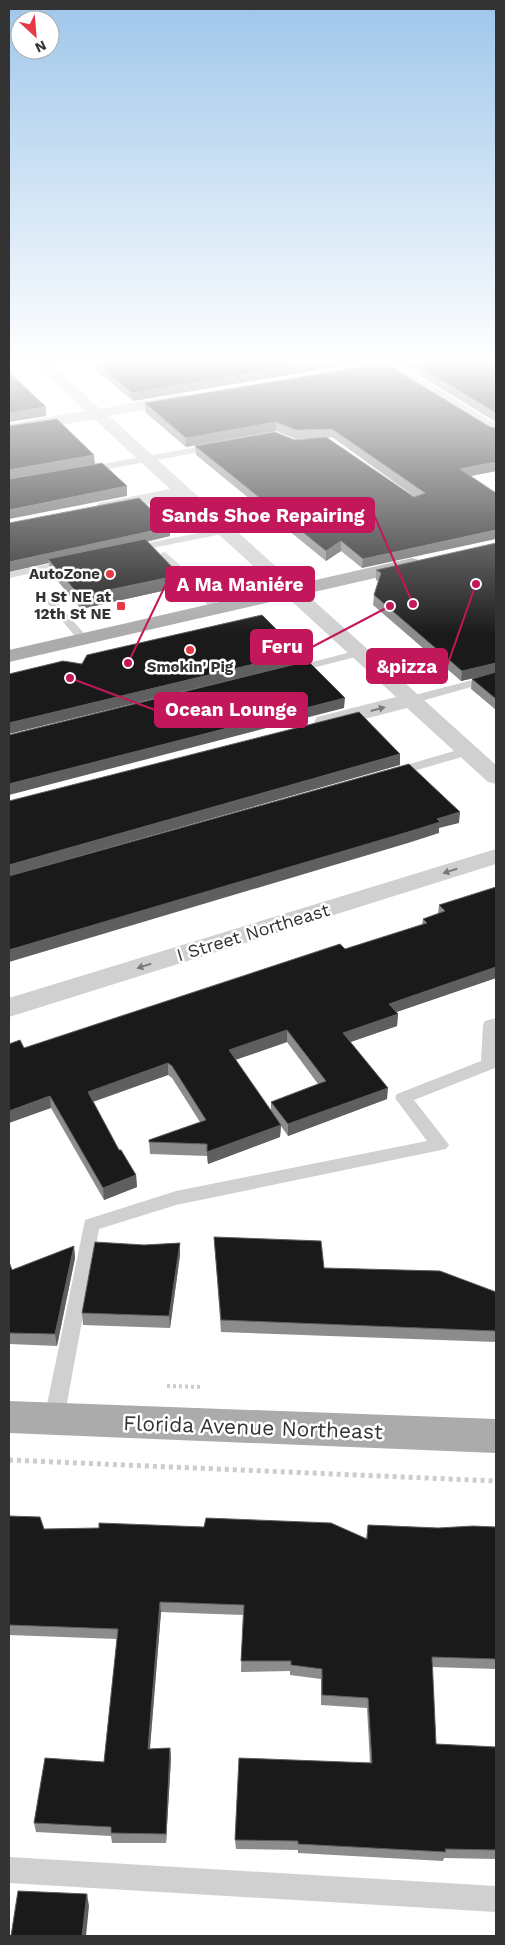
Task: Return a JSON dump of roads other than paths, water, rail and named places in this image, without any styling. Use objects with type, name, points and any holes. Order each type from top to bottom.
[{"type":"main road","points":[[9,656],[432,560]]},
{"type":"main road","name":"Florida Avenue Northeast","points":[[9,1417],[496,1436]]},
{"type":"street","points":[[139,453],[496,777]]},
{"type":"street","points":[[85,511],[182,492]]},
{"type":"street","points":[[302,728],[411,700]]},
{"type":"street","name":"I Street Northeast","points":[[9,1008],[496,856]]},
{"type":"lane","points":[[72,473],[181,453]]},
{"type":"lane","points":[[121,552],[224,531]]},
{"type":"lane","points":[[165,555],[203,591],[214,609]]},
{"type":"lane","points":[[9,575],[74,561]]},
{"type":"lane","points":[[63,597],[50,600],[83,639]]},
{"type":"lane","points":[[286,671],[359,653]]},
{"type":"lane","points":[[411,700],[496,677]]},
{"type":"lane","points":[[382,776],[468,751]]},
{"type":"lane","points":[[54,1419],[91,1225],[176,1198],[440,1145],[404,1098],[489,1064],[491,1025],[496,1023]]},
{"type":"lane","points":[[9,1870],[496,1899]]},
{"type":"place","name":"AutoZone","points":[[110,574]]},
{"type":"place","name":"&pizza","points":[[476,584]]},
{"type":"place","name":"Sands Shoe Repairing","points":[[413,604]]},
{"type":"place","name":"H St NE at 12th St NE","points":[[121,606]]},
{"type":"place","name":"Feru","points":[[390,606]]},
{"type":"place","name":"Smokin' Pig","points":[[190,650]]},
{"type":"place","name":"A Ma Maniére","points":[[128,663]]},
{"type":"place","name":"Ocean Lounge","points":[[70,678]]}]
